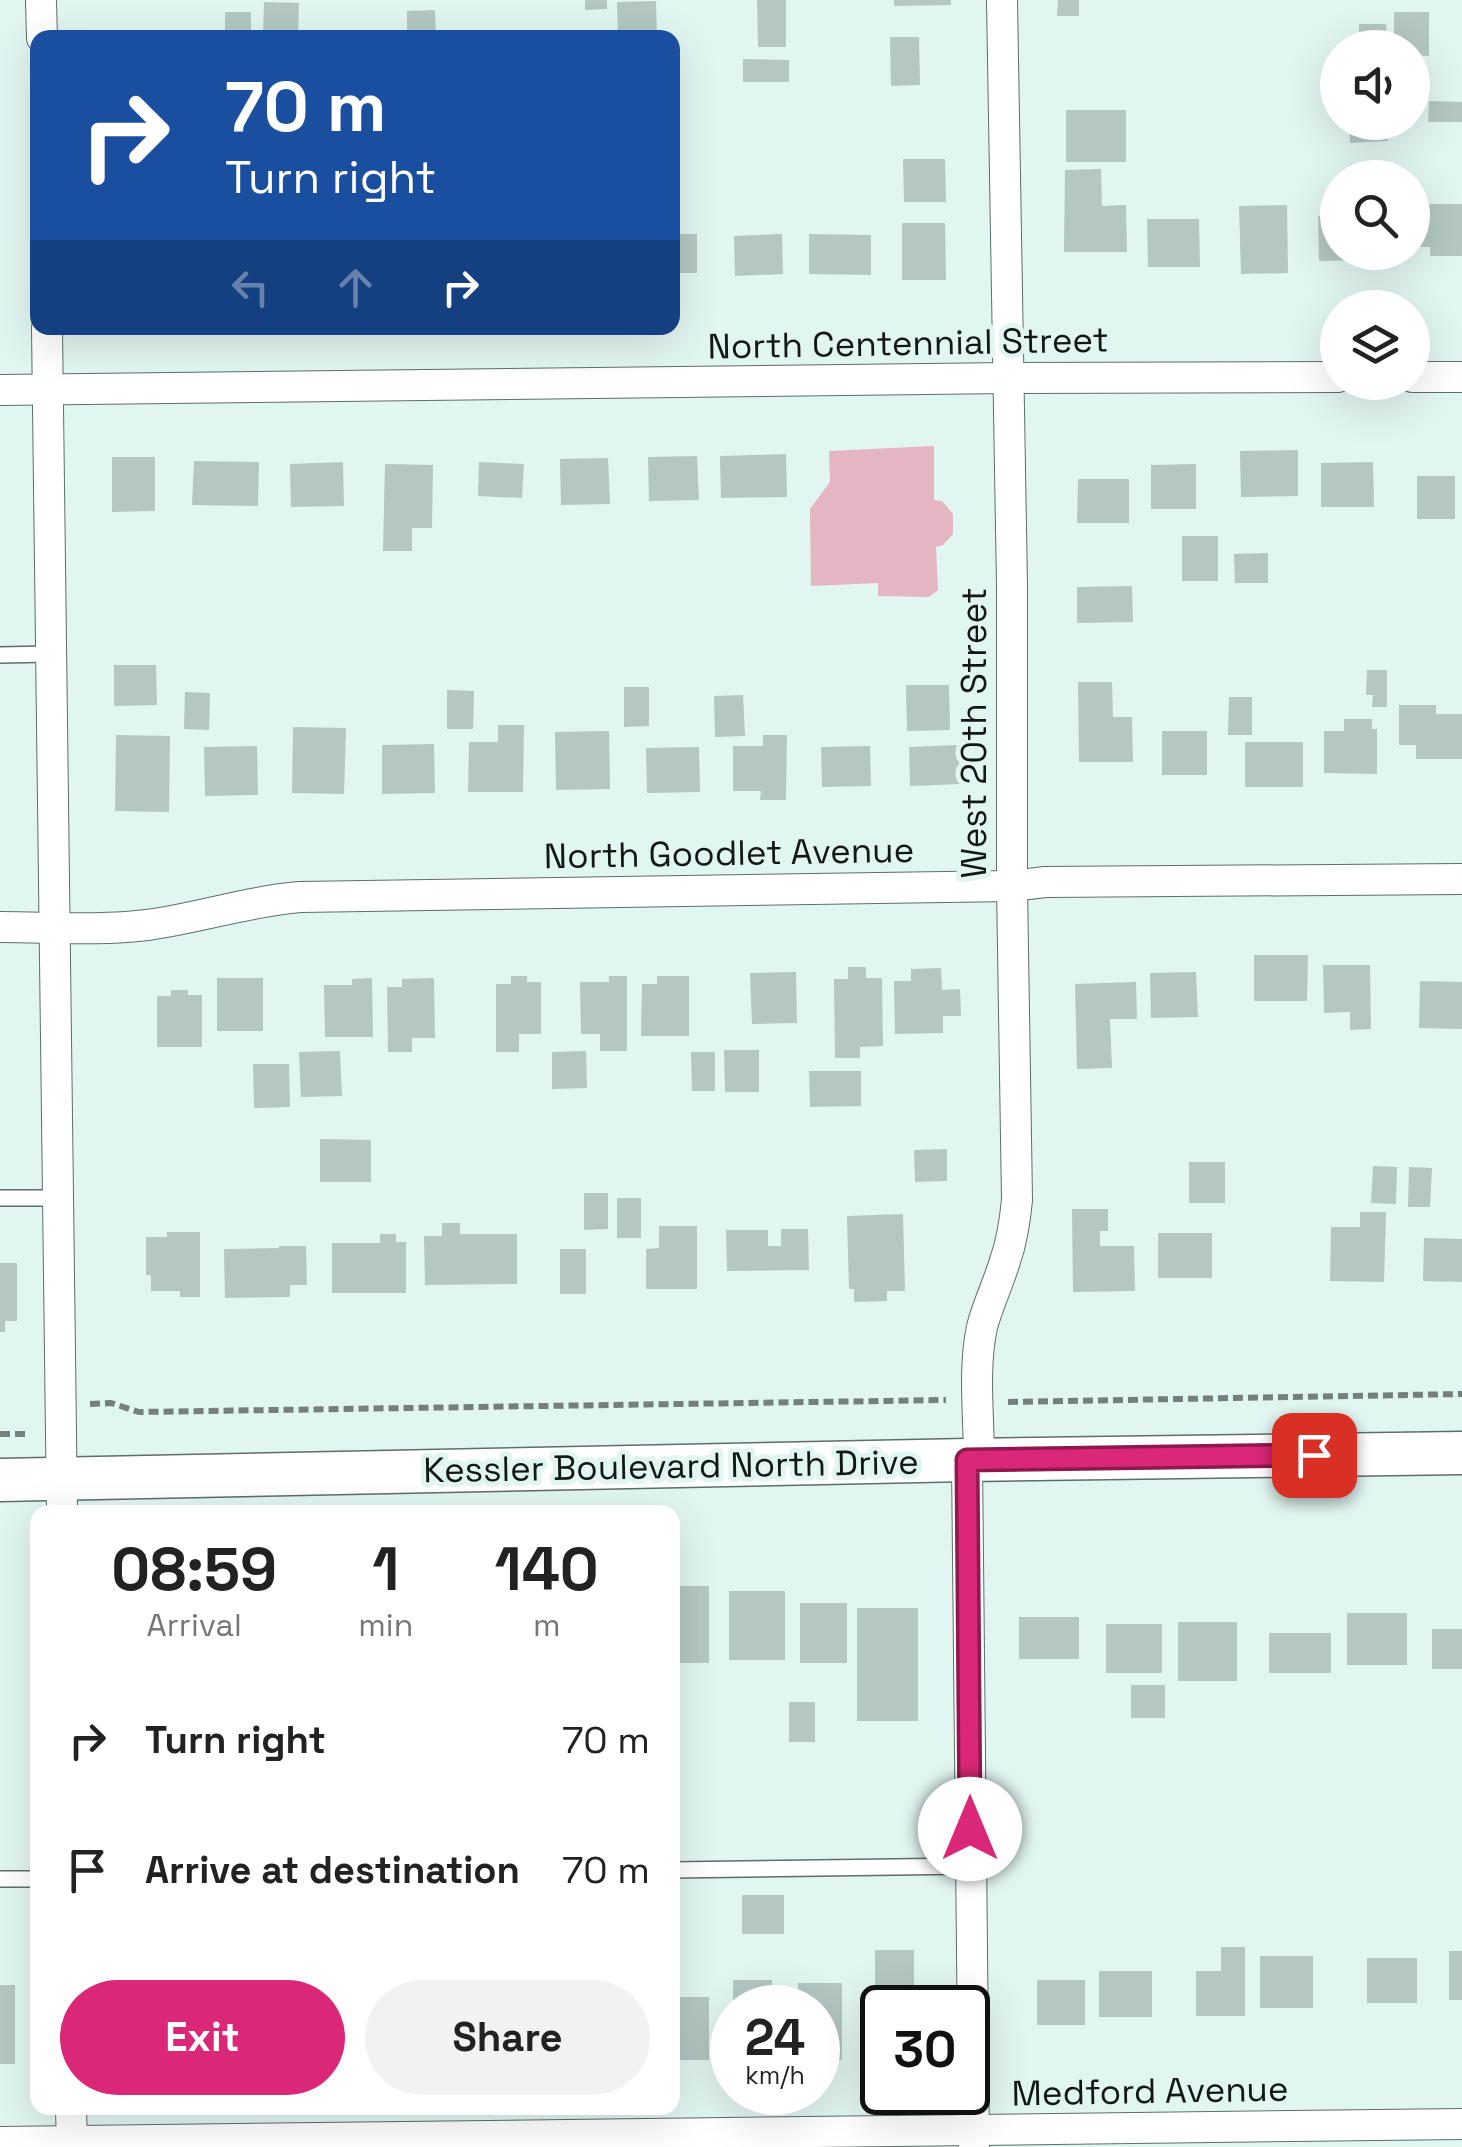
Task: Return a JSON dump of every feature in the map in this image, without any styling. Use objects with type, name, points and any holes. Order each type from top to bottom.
[{"type":"main road","name":"Kessler Boulevard North Drive","points":[[0,1480],[62,1496],[973,1460],[1462,1453]]},
{"type":"street","points":[[41,0],[42,30]]},
{"type":"street","name":"West 20th Street","points":[[974,2139],[970,1866],[973,1460],[982,1331],[1005,1263],[1017,1200],[1002,0]]},
{"type":"street","points":[[46,335],[62,1496]]},
{"type":"street","points":[[1430,377],[1462,377]]},
{"type":"street","name":"North Centennial Street","points":[[0,390],[1320,378]]},
{"type":"street","name":"North Goodlet Avenue","points":[[0,927],[90,929],[144,925],[300,897],[1012,886],[1045,882],[1462,879]]},
{"type":"street","points":[[71,2115],[72,2144]]},
{"type":"street","name":"Medford Avenue","points":[[0,2142],[974,2139],[1462,2124]]},
{"type":"lane","points":[[0,655],[50,654]]},
{"type":"lane","points":[[0,1198],[57,1198]]},
{"type":"lane","points":[[680,1870],[970,1866]]},
{"type":"lane","points":[[0,1880],[30,1879]]},
{"type":"path","points":[[0,1434],[29,1434],[86,1404],[110,1403],[139,1412],[1462,1394]]},
{"type":"shaded area","points":[[934,446],[934,500],[942,501],[953,514],[953,534],[936,547],[938,590],[929,597],[878,596],[878,583],[811,586],[810,509],[830,482],[829,451]]},
{"type":"building","points":[[585,0],[607,0],[607,9],[585,10]]},
{"type":"building","points":[[757,0],[786,0],[786,47],[758,47]]},
{"type":"building","points":[[894,0],[951,0],[951,5],[894,6]]},
{"type":"building","points":[[1058,0],[1079,0],[1079,16],[1057,16]]},
{"type":"building","points":[[656,1],[657,30],[618,30],[617,2]]},
{"type":"building","points":[[264,2],[299,3],[298,30],[263,30]]},
{"type":"building","points":[[435,10],[436,30],[407,30],[407,11]]},
{"type":"building","points":[[225,12],[251,12],[251,30],[225,30]]},
{"type":"building","points":[[1394,12],[1429,12],[1429,30],[1394,30]]},
{"type":"building","points":[[1359,24],[1386,24],[1386,30],[1359,30]]},
{"type":"building","points":[[890,37],[919,37],[920,85],[891,86]]},
{"type":"building","points":[[743,59],[789,60],[789,82],[743,82]]},
{"type":"building","points":[[1430,101],[1462,102],[1462,122],[1430,122]]},
{"type":"building","points":[[1066,110],[1126,110],[1126,162],[1066,162]]},
{"type":"building","points":[[1350,140],[1388,140],[1388,141]]},
{"type":"building","points":[[903,159],[945,159],[946,202],[904,202]]},
{"type":"building","points":[[1101,169],[1102,206],[1126,205],[1127,252],[1064,252],[1065,170]]},
{"type":"building","points":[[1430,204],[1462,204],[1462,256],[1430,256]]},
{"type":"building","points":[[1287,205],[1288,273],[1241,274],[1239,206]]},
{"type":"building","points":[[1320,216],[1320,261],[1319,261]]},
{"type":"building","points":[[1147,219],[1199,219],[1200,267],[1148,267]]},
{"type":"building","points":[[902,223],[945,223],[946,280],[902,280]]},
{"type":"building","points":[[680,234],[697,234],[697,273],[680,273]]},
{"type":"building","points":[[782,234],[783,274],[735,276],[734,236]]},
{"type":"building","points":[[809,234],[871,235],[871,275],[809,274]]},
{"type":"building","points":[[1298,450],[1298,496],[1241,497],[1240,451]]},
{"type":"building","points":[[786,454],[787,497],[721,498],[720,456]]},
{"type":"building","points":[[697,456],[699,500],[649,501],[648,457]]},
{"type":"building","points":[[112,457],[155,457],[155,511],[112,512]]},
{"type":"building","points":[[608,458],[610,504],[561,505],[560,459]]},
{"type":"building","points":[[194,461],[259,462],[258,506],[192,505]]},
{"type":"building","points":[[343,462],[344,506],[291,507],[290,464]]},
{"type":"building","points":[[479,462],[524,464],[522,498],[478,496]]},
{"type":"building","points":[[1373,462],[1374,507],[1321,507],[1321,463]]},
{"type":"building","points":[[385,464],[433,465],[432,528],[412,528],[412,551],[383,551]]},
{"type":"building","points":[[1196,464],[1196,509],[1151,509],[1151,465]]},
{"type":"building","points":[[1417,476],[1455,476],[1455,519],[1417,519]]},
{"type":"building","points":[[1078,479],[1129,479],[1129,523],[1077,523]]},
{"type":"building","points":[[1182,536],[1218,536],[1218,581],[1182,581]]},
{"type":"building","points":[[1268,553],[1268,583],[1235,583],[1234,554]]},
{"type":"building","points":[[1132,586],[1133,622],[1077,623],[1077,587]]},
{"type":"building","points":[[114,665],[156,665],[157,705],[114,706]]},
{"type":"building","points":[[1367,670],[1387,670],[1387,707],[1372,707],[1373,695],[1366,695]]},
{"type":"building","points":[[1078,682],[1112,682],[1113,717],[1132,717],[1133,762],[1079,762]]},
{"type":"building","points":[[906,685],[949,685],[950,730],[907,731]]},
{"type":"building","points":[[624,687],[649,687],[649,726],[624,727]]},
{"type":"building","points":[[447,690],[474,691],[473,729],[447,729]]},
{"type":"building","points":[[185,692],[210,693],[209,730],[184,729]]},
{"type":"building","points":[[743,695],[745,736],[715,737],[714,696]]},
{"type":"building","points":[[1229,697],[1252,697],[1252,735],[1228,735]]},
{"type":"building","points":[[1399,705],[1436,705],[1436,714],[1462,714],[1462,759],[1416,759],[1416,745],[1399,745]]},
{"type":"building","points":[[1344,719],[1372,719],[1372,729],[1377,729],[1377,774],[1324,773],[1324,731],[1344,731]]},
{"type":"building","points":[[498,725],[524,725],[523,792],[468,792],[469,742],[498,742]]},
{"type":"building","points":[[293,727],[346,728],[344,794],[292,793]]},
{"type":"building","points":[[609,731],[610,789],[556,790],[555,732]]},
{"type":"building","points":[[1162,731],[1207,731],[1207,775],[1162,775]]},
{"type":"building","points":[[116,735],[170,736],[169,812],[115,811]]},
{"type":"building","points":[[763,735],[787,735],[786,800],[760,800],[761,791],[733,791],[733,746],[763,746]]},
{"type":"building","points":[[1245,742],[1303,742],[1303,787],[1245,787]]},
{"type":"building","points":[[434,744],[435,793],[382,794],[382,745]]},
{"type":"building","points":[[958,745],[960,784],[910,786],[909,747]]},
{"type":"building","points":[[257,746],[258,795],[205,796],[204,747]]},
{"type":"building","points":[[870,746],[871,786],[822,787],[821,747]]},
{"type":"building","points":[[699,747],[700,792],[647,793],[646,748]]},
{"type":"building","points":[[1254,955],[1308,955],[1307,1001],[1254,1001]]},
{"type":"building","points":[[1323,965],[1370,965],[1371,1029],[1350,1030],[1350,1012],[1324,1013]]},
{"type":"building","points":[[848,967],[866,967],[866,978],[882,978],[883,1046],[860,1047],[860,1058],[835,1058],[834,979],[848,979]]},
{"type":"building","points":[[941,968],[942,990],[960,989],[961,1016],[943,1016],[943,1033],[895,1034],[894,981],[911,981],[911,969]]},
{"type":"building","points":[[796,972],[797,1023],[752,1024],[750,973]]},
{"type":"building","points":[[1196,972],[1198,1017],[1151,1018],[1150,973]]},
{"type":"building","points":[[511,976],[527,976],[527,982],[541,982],[541,1034],[519,1034],[519,1052],[496,1052],[496,984],[511,984]]},
{"type":"building","points":[[609,976],[627,976],[627,1051],[600,1051],[600,1034],[581,1034],[580,982],[609,982]]},
{"type":"building","points":[[657,976],[689,976],[689,1036],[641,1036],[642,984],[657,984]]},
{"type":"building","points":[[217,978],[263,978],[263,1031],[217,1031]]},
{"type":"building","points":[[372,978],[373,1037],[325,1037],[324,985],[352,985],[352,979]]},
{"type":"building","points":[[434,978],[435,1038],[412,1038],[412,1052],[388,1052],[387,987],[402,987],[402,979]]},
{"type":"building","points":[[1420,981],[1462,982],[1462,1029],[1419,1028]]},
{"type":"building","points":[[1136,982],[1137,1019],[1110,1019],[1112,1068],[1077,1069],[1075,984]]},
{"type":"building","points":[[171,990],[202,995],[202,1047],[157,1047],[157,996],[171,996]]},
{"type":"building","points":[[724,1050],[759,1050],[759,1092],[725,1092]]},
{"type":"building","points":[[340,1051],[342,1096],[301,1097],[299,1052]]},
{"type":"building","points":[[586,1051],[587,1088],[552,1089],[552,1052]]},
{"type":"building","points":[[691,1052],[715,1052],[715,1091],[692,1091]]},
{"type":"building","points":[[253,1064],[289,1064],[290,1107],[254,1108]]},
{"type":"building","points":[[809,1071],[861,1071],[861,1106],[810,1107]]},
{"type":"building","points":[[320,1139],[371,1140],[371,1182],[320,1182]]},
{"type":"building","points":[[947,1149],[947,1181],[915,1182],[914,1150]]},
{"type":"building","points":[[1189,1162],[1225,1162],[1225,1203],[1189,1203]]},
{"type":"building","points":[[1373,1166],[1397,1167],[1396,1204],[1371,1203]]},
{"type":"building","points":[[1409,1167],[1432,1168],[1430,1207],[1408,1207]]},
{"type":"building","points":[[584,1193],[608,1193],[608,1229],[584,1230]]},
{"type":"building","points":[[617,1198],[641,1198],[641,1238],[617,1238]]},
{"type":"building","points":[[1072,1209],[1108,1209],[1108,1231],[1100,1231],[1100,1246],[1134,1246],[1135,1291],[1073,1292]]},
{"type":"building","points":[[1360,1212],[1386,1212],[1384,1282],[1330,1281],[1331,1227],[1360,1227]]},
{"type":"building","points":[[903,1214],[905,1291],[887,1291],[887,1301],[854,1302],[854,1289],[849,1289],[847,1216]]},
{"type":"building","points":[[442,1223],[460,1223],[460,1234],[517,1234],[517,1284],[425,1285],[424,1236],[442,1236]]},
{"type":"building","points":[[659,1226],[697,1226],[697,1289],[646,1289],[646,1249],[659,1248]]},
{"type":"building","points":[[781,1229],[808,1229],[809,1270],[727,1271],[726,1230],[768,1230],[768,1246],[781,1246]]},
{"type":"building","points":[[167,1232],[200,1232],[200,1297],[180,1297],[180,1291],[151,1291],[151,1275],[146,1275],[146,1237],[167,1237]]},
{"type":"building","points":[[1158,1233],[1212,1233],[1212,1278],[1158,1278]]},
{"type":"building","points":[[380,1234],[396,1234],[396,1242],[406,1242],[406,1293],[332,1293],[332,1243],[380,1243]]},
{"type":"building","points":[[1424,1238],[1462,1239],[1462,1282],[1423,1281]]},
{"type":"building","points":[[306,1246],[307,1285],[290,1285],[290,1297],[225,1298],[224,1249]]},
{"type":"building","points":[[560,1249],[586,1249],[586,1294],[560,1294]]},
{"type":"building","points":[[0,1263],[17,1263],[17,1321],[5,1321],[5,1332],[0,1332]]},
{"type":"building","points":[[680,1586],[709,1586],[709,1663],[680,1663]]},
{"type":"building","points":[[729,1591],[785,1591],[785,1660],[729,1660]]},
{"type":"building","points":[[800,1603],[847,1603],[847,1663],[800,1663]]},
{"type":"building","points":[[857,1608],[918,1608],[918,1721],[857,1721]]},
{"type":"building","points":[[1347,1613],[1407,1613],[1407,1665],[1347,1665]]},
{"type":"building","points":[[1019,1617],[1079,1617],[1079,1659],[1019,1659]]},
{"type":"building","points":[[1178,1622],[1237,1622],[1237,1681],[1178,1681]]},
{"type":"building","points":[[1106,1624],[1162,1624],[1162,1673],[1106,1673]]},
{"type":"building","points":[[1432,1629],[1462,1629],[1462,1669],[1432,1669]]},
{"type":"building","points":[[1269,1633],[1331,1633],[1331,1673],[1269,1673]]},
{"type":"building","points":[[1131,1685],[1165,1685],[1165,1718],[1131,1718]]},
{"type":"building","points":[[789,1702],[815,1702],[815,1742],[789,1742]]},
{"type":"building","points":[[742,1895],[784,1895],[784,1934],[742,1934]]},
{"type":"building","points":[[1221,1947],[1245,1947],[1245,2016],[1196,2016],[1196,1971],[1221,1971]]},
{"type":"building","points":[[875,1950],[914,1950],[914,1985],[875,1985]]},
{"type":"building","points":[[1449,1951],[1462,1951],[1462,2000],[1449,2000]]},
{"type":"building","points":[[1260,1956],[1313,1956],[1313,2008],[1260,2008]]},
{"type":"building","points":[[1367,1958],[1417,1958],[1417,2003],[1367,2003]]},
{"type":"building","points":[[1099,1971],[1152,1971],[1152,2017],[1099,2017]]},
{"type":"building","points":[[733,1980],[772,1980],[772,1985],[733,1985]]},
{"type":"building","points":[[1037,1980],[1085,1980],[1085,2025],[1037,2025]]},
{"type":"building","points":[[842,1983],[842,2060],[840,1985],[798,1985]]},
{"type":"building","points":[[0,1985],[15,1985],[15,2064],[0,2064]]},
{"type":"building","points":[[680,1997],[709,1997],[709,2060],[680,2060]]},
{"type":"route","points":[[970,1829],[967,1460],[1314,1455]]}]
